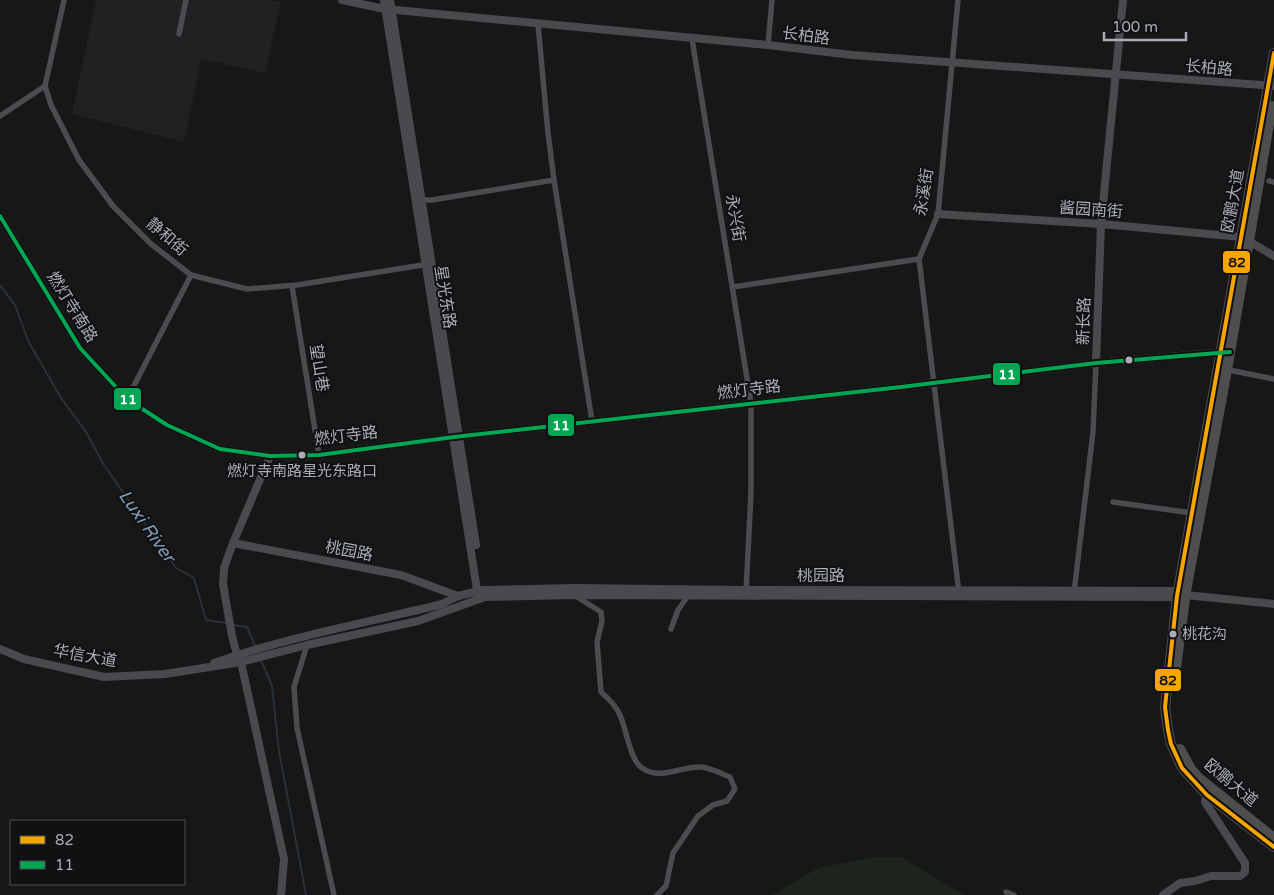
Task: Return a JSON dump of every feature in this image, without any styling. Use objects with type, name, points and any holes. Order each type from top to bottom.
[{"type":"highway","name":"欧鹏大道","points":[[1182,594],[1272,89],[1274,53]]},
{"type":"highway","name":"欧鹏大道","points":[[1222,369],[1192,513],[1171,713],[1183,756],[1200,779],[1274,838]]},
{"type":"highway","points":[[1182,594],[1166,697],[1168,730],[1171,744],[1182,768],[1207,795],[1274,847]]},
{"type":"street","points":[[0,116],[45,86],[64,0]]},
{"type":"street","points":[[178,34],[186,0]]},
{"type":"street","name":"长柏路","points":[[342,0],[388,10],[768,45],[852,55],[1272,89]]},
{"type":"street","name":"星光东路","points":[[384,0],[388,10],[422,200],[429,264]]},
{"type":"street","name":"星光东路","points":[[390,0],[388,10],[481,594]]},
{"type":"street","points":[[768,45],[772,0]]},
{"type":"street","name":"永溪街","points":[[958,0],[938,214],[919,259],[959,593]]},
{"type":"street","name":"新长路","points":[[1074,594],[1093,432],[1101,224],[1123,0]]},
{"type":"street","points":[[538,24],[554,180],[592,421]]},
{"type":"street","name":"永兴街","points":[[692,39],[751,403],[752,492],[746,593]]},
{"type":"street","name":"静和街","points":[[45,86],[51,105],[79,160],[113,206],[151,244],[191,275],[247,289],[292,286],[429,264]]},
{"type":"street","points":[[422,200],[554,180]]},
{"type":"street","name":"酱园南街","points":[[938,214],[1101,224],[1245,239]]},
{"type":"street","name":"燃灯寺南路","points":[[0,216],[80,348],[127,399],[167,425],[220,450],[270,456]]},
{"type":"street","points":[[1245,239],[1274,256]]},
{"type":"street","points":[[733,287],[919,259]]},
{"type":"street","points":[[127,399],[191,275]]},
{"type":"street","name":"望山巷","points":[[292,286],[319,454]]},
{"type":"street","name":"燃灯寺路","points":[[270,456],[319,454],[1096,364],[1225,352]]},
{"type":"street","points":[[1222,369],[1274,379]]},
{"type":"street","points":[[270,456],[233,542],[224,568],[223,584],[232,636],[239,659],[284,859],[281,895]]},
{"type":"street","points":[[1113,502],[1192,513]]},
{"type":"street","name":"桃园路","points":[[233,542],[402,575],[458,596]]},
{"type":"street","name":"桃园路","points":[[288,646],[442,604],[458,596],[574,588],[746,593],[1182,594],[1274,604]]},
{"type":"street","points":[[288,646],[307,645],[418,621],[481,594],[688,596],[746,593]]},
{"type":"street","points":[[574,595],[601,612],[602,621],[597,642],[601,692],[610,700],[620,714],[628,744],[639,766],[650,772],[664,773],[671,773],[684,768],[701,767],[714,770],[730,777],[735,789],[726,801],[713,805],[698,816],[672,853],[666,886],[657,895]]},
{"type":"street","points":[[672,629],[678,610],[688,596]]},
{"type":"street","points":[[307,645],[294,687],[296,728],[334,895]]},
{"type":"street","name":"华信大道","points":[[0,649],[24,659],[104,677],[165,674],[198,669],[288,646]]},
{"type":"street","points":[[1163,895],[1180,883],[1195,882],[1211,876],[1240,876],[1245,872],[1245,863],[1208,807],[1206,802],[1207,795]]},
{"type":"street","points":[[1006,892],[1014,895]]},
{"type":"shaded area","points":[[96,0],[270,0],[281,2],[265,73],[201,59],[184,142],[72,114]]},
{"type":"shaded area","points":[[875,857],[901,857],[964,895],[773,895],[818,868]]},
{"type":"waterway","name":"Luxi River","points":[[0,285],[15,305],[28,341],[61,398],[86,432],[104,465],[176,568],[194,578],[206,620],[226,623]]},
{"type":"waterway","name":"Luxi River","points":[[233,625],[247,627],[255,646]]},
{"type":"waterway","name":"Luxi River","points":[[261,660],[272,686],[279,751],[306,895]]},
{"type":"transit line","name":"82","points":[[1274,53],[1177,596],[1165,707],[1171,744],[1182,768],[1207,795],[1274,847]]},
{"type":"transit line","name":"11","points":[[0,216],[80,348],[127,399],[167,425],[220,449],[270,456],[319,455],[454,437],[901,387],[1096,363],[1230,352]]},
{"type":"place","name":"燃灯寺南路星光东路口","points":[[302,455]]},
{"type":"place","name":"桃花沟","points":[[1173,634]]}]
